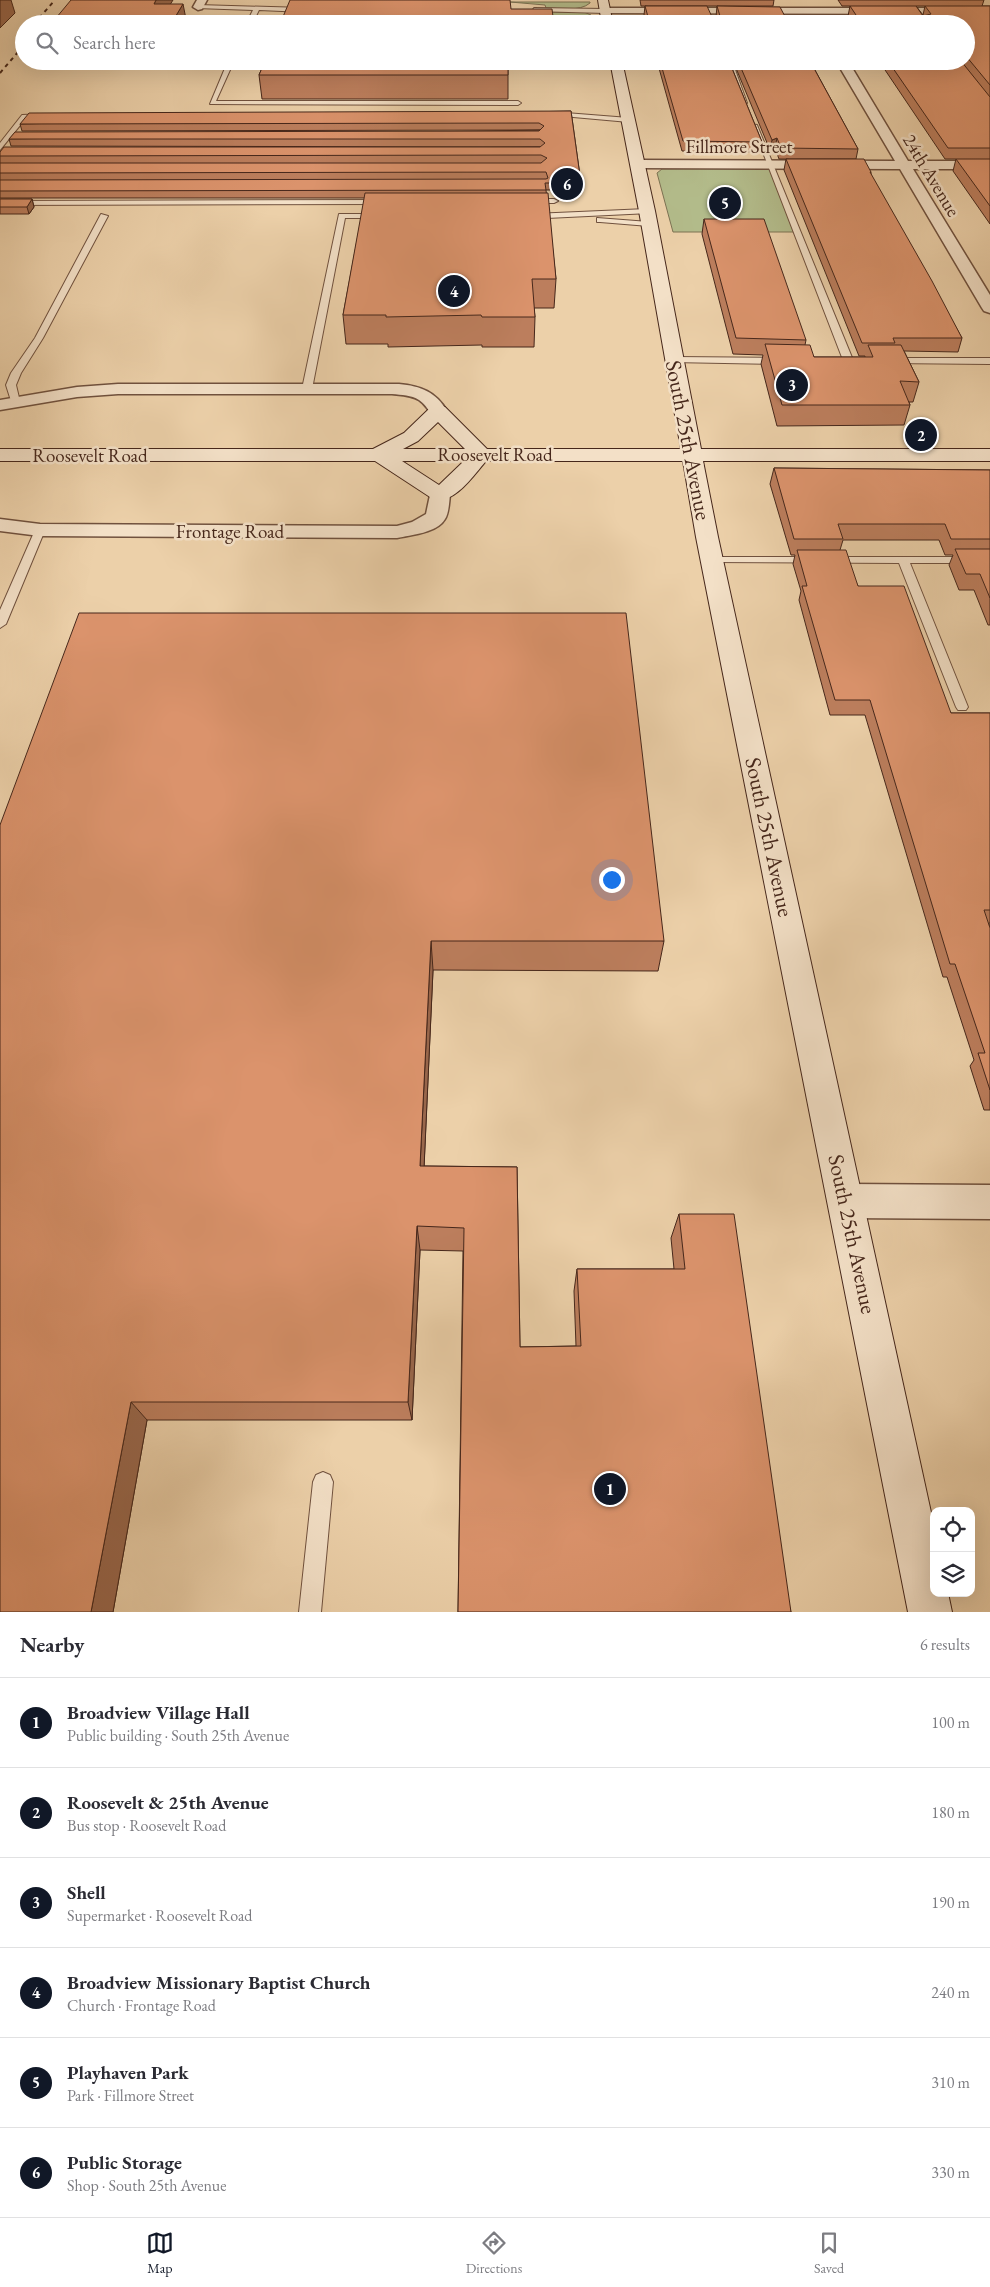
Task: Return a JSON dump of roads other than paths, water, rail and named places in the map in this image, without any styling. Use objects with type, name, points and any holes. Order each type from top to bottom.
[{"type":"main road","name":"South 25th Avenue","points":[[618,70],[638,164],[712,560],[930,1612]]},
{"type":"main road","points":[[438,411],[481,454],[462,476],[440,496],[378,454],[410,437],[438,411]]},
{"type":"main road","name":"Roosevelt Road","points":[[4,455],[990,455]]},
{"type":"street","points":[[805,0],[814,15]]},
{"type":"street","points":[[604,5],[710,14],[812,11],[916,14],[990,12]]},
{"type":"street","name":"24th Avenue","points":[[847,70],[990,308]]},
{"type":"street","name":"Fillmore Street","points":[[638,164],[990,165]]},
{"type":"street","points":[[7,404],[77,392],[118,389],[409,390],[426,395],[434,402],[438,411]]},
{"type":"street","name":"Frontage Road","points":[[0,526],[40,530],[397,532],[419,527],[436,517],[440,496]]},
{"type":"street","points":[[846,1201],[990,1202]]},
{"type":"lane","points":[[200,3],[256,10],[316,10]]},
{"type":"lane","points":[[528,10],[604,5]]},
{"type":"lane","points":[[254,15],[256,10]]},
{"type":"lane","points":[[227,70],[212,103],[518,103]]},
{"type":"lane","points":[[733,70],[749,112]]},
{"type":"lane","points":[[546,114],[570,114],[629,120]]},
{"type":"lane","points":[[10,150],[0,149],[24,116],[52,116]]},
{"type":"lane","points":[[753,121],[852,360],[837,360]]},
{"type":"lane","points":[[10,135],[19,135]]},
{"type":"lane","points":[[543,192],[544,201]]},
{"type":"lane","points":[[364,202],[365,193]]},
{"type":"lane","points":[[0,203],[164,199],[392,202]]},
{"type":"lane","points":[[525,201],[554,201]]},
{"type":"lane","points":[[522,216],[580,216],[607,212],[648,218]]},
{"type":"lane","points":[[7,404],[14,379],[39,338],[104,216]]},
{"type":"lane","points":[[307,389],[342,216],[388,216]]},
{"type":"lane","points":[[580,216],[607,221],[648,218]]},
{"type":"lane","points":[[674,360],[789,360]]},
{"type":"lane","points":[[883,360],[990,360]]},
{"type":"lane","points":[[0,624],[40,530]]},
{"type":"lane","points":[[712,560],[990,560]]},
{"type":"lane","points":[[903,560],[962,708]]},
{"type":"lane","points":[[310,1612],[323,1482]]},
{"type":"railway","points":[[42,15],[55,0]]},
{"type":"railway","points":[[0,73],[15,56]]},
{"type":"place","name":"Public Storage","points":[[567,184]]},
{"type":"place","name":"Playhaven Park","points":[[725,203]]},
{"type":"place","name":"Broadview Missionary Baptist Church","points":[[454,291]]},
{"type":"place","name":"Shell","points":[[792,385]]},
{"type":"place","name":"Roosevelt & 25th Avenue","points":[[921,435]]},
{"type":"place","name":"Broadview Village Hall","points":[[610,1489]]}]
